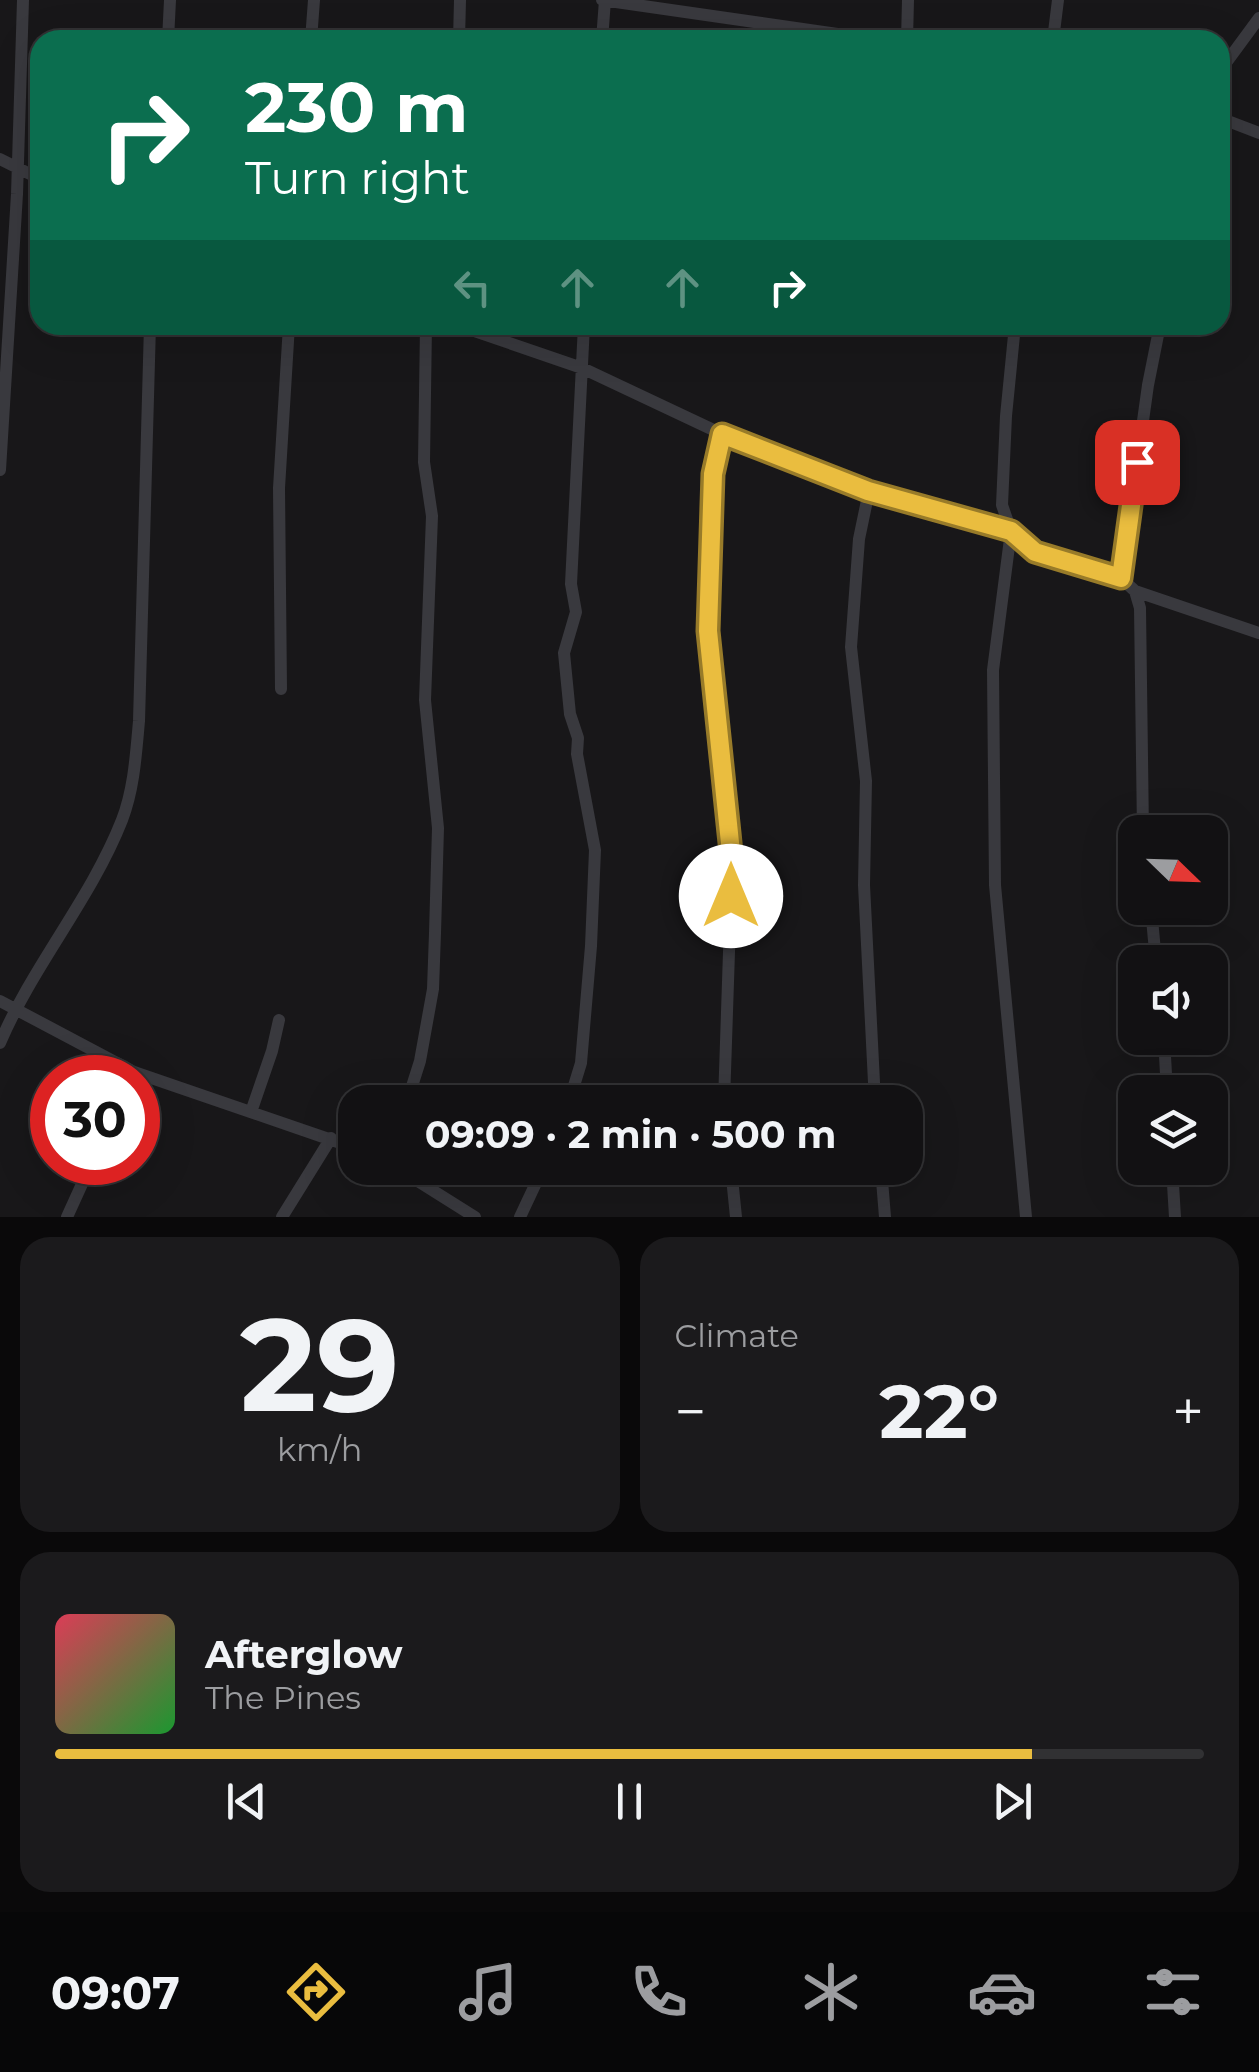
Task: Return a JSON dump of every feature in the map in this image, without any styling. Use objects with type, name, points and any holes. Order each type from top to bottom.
[{"type":"street","points":[[0,470],[18,169],[23,0]]},
{"type":"street","points":[[168,30],[170,0]]},
{"type":"street","points":[[312,30],[314,0]]},
{"type":"street","points":[[459,30],[460,0]]},
{"type":"street","points":[[602,30],[604,0],[810,30]]},
{"type":"street","points":[[907,30],[908,0]]},
{"type":"street","points":[[1054,30],[1058,0]]},
{"type":"street","points":[[1230,58],[1259,18]]},
{"type":"street","points":[[1230,122],[1259,133]]},
{"type":"street","points":[[0,159],[30,174]]},
{"type":"street","points":[[0,1043],[14,1009],[99,867],[123,818],[134,768],[140,721],[150,335]]},
{"type":"street","points":[[282,688],[279,488],[288,335]]},
{"type":"street","points":[[412,1085],[432,989],[438,828],[425,700],[432,516],[424,462],[426,335]]},
{"type":"street","points":[[486,335],[582,368],[722,434],[868,491],[1011,531],[1035,552],[1121,578],[1134,591],[1140,608],[1141,815]]},
{"type":"street","points":[[574,1085],[581,1063],[594,850],[577,754],[578,738],[570,714],[564,653],[576,612],[571,584],[584,335]]},
{"type":"street","points":[[1015,335],[1002,505],[1011,531],[993,670],[995,885],[1026,1217]]},
{"type":"street","points":[[1121,578],[1158,335]]},
{"type":"street","points":[[722,434],[713,474],[708,631],[732,862],[725,1085]]},
{"type":"street","points":[[868,491],[859,539],[851,646],[866,781],[864,885],[875,1085]]},
{"type":"street","points":[[1134,591],[1259,633]]},
{"type":"street","points":[[0,1001],[97,1055]]},
{"type":"street","points":[[251,1112],[278,1020]]},
{"type":"street","points":[[160,1083],[338,1141]]},
{"type":"street","points":[[282,1217],[331,1138]]},
{"type":"street","points":[[66,1217],[81,1185]]},
{"type":"street","points":[[424,1185],[475,1217]]},
{"type":"street","points":[[520,1217],[536,1185]]},
{"type":"street","points":[[733,1185],[736,1217]]},
{"type":"street","points":[[882,1185],[885,1217]]},
{"type":"street","points":[[1173,1185],[1175,1217]]},
{"type":"route","points":[[731,896],[732,862],[708,631],[713,474],[722,434],[868,491],[1011,531],[1035,552],[1121,578],[1137,462]]}]
